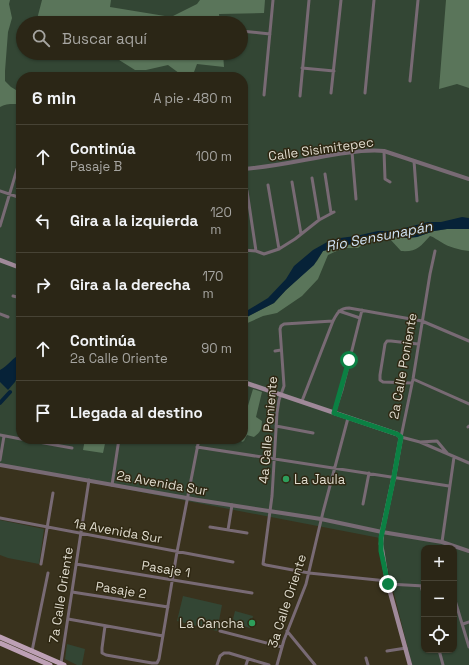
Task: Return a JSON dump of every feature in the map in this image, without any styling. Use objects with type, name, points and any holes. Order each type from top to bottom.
[{"type":"main road","points":[[0,260],[16,266]]},
{"type":"main road","points":[[248,383],[397,434],[401,437]]},
{"type":"main road","name":"2a Calle Poniente","points":[[401,437],[382,532],[381,551],[387,582],[410,665]]},
{"type":"main road","points":[[0,636],[62,664]]},
{"type":"main road","points":[[0,643],[50,665]]},
{"type":"street","points":[[264,95],[273,0]]},
{"type":"street","points":[[300,96],[309,0]]},
{"type":"street","points":[[331,93],[341,0]]},
{"type":"street","points":[[365,93],[374,0]]},
{"type":"street","points":[[410,81],[418,0]]},
{"type":"street","points":[[248,32],[270,34]]},
{"type":"street","points":[[302,68],[334,71]]},
{"type":"street","name":"Calle Sisimitepec","points":[[248,168],[370,150],[384,151],[469,179]]},
{"type":"street","points":[[384,151],[385,179],[390,182]]},
{"type":"street","points":[[352,152],[356,199]]},
{"type":"street","points":[[414,161],[417,201]]},
{"type":"street","points":[[0,226],[16,173]]},
{"type":"street","points":[[248,250],[264,254],[279,249],[319,220],[333,213],[325,174]]},
{"type":"street","points":[[312,178],[319,220]]},
{"type":"street","points":[[292,182],[301,234]]},
{"type":"street","points":[[268,185],[279,249]]},
{"type":"street","points":[[0,191],[16,196]]},
{"type":"street","points":[[248,198],[256,251]]},
{"type":"street","name":"2a Calle Poniente","points":[[401,437],[413,379],[430,274],[436,251]]},
{"type":"street","points":[[302,401],[333,321],[339,311],[344,308],[422,321],[469,341]]},
{"type":"street","points":[[334,413],[342,390],[362,310]]},
{"type":"street","points":[[339,311],[360,318]]},
{"type":"street","points":[[0,314],[8,317]]},
{"type":"street","name":"4a Calle Poniente","points":[[309,573],[263,564],[271,511],[279,400],[284,386],[280,329],[281,326],[333,321]]},
{"type":"street","points":[[412,383],[383,382],[380,380],[380,375],[385,344],[387,342],[391,341],[418,344]]},
{"type":"street","points":[[275,351],[281,350]]},
{"type":"street","points":[[413,379],[469,404]]},
{"type":"street","name":"3a Calle Oriente","points":[[277,665],[287,631],[309,573],[348,418]]},
{"type":"street","points":[[276,426],[314,433]]},
{"type":"street","points":[[0,460],[2,435],[16,438]]},
{"type":"street","points":[[401,437],[420,442],[469,464]]},
{"type":"street","points":[[420,442],[437,441],[448,454]]},
{"type":"street","points":[[50,444],[72,448]]},
{"type":"street","points":[[112,485],[118,444]]},
{"type":"street","points":[[105,626],[102,653],[106,655],[157,663],[159,659],[197,444]]},
{"type":"street","points":[[196,447],[274,460],[394,476],[449,486]]},
{"type":"street","points":[[442,542],[454,457]]},
{"type":"street","name":"2a Avenida Sur","points":[[0,465],[187,498],[322,519],[382,532],[442,542],[449,545]]},
{"type":"street","points":[[363,504],[369,473]]},
{"type":"street","name":"7a Calle Oriente","points":[[62,664],[89,480]]},
{"type":"street","points":[[42,564],[53,493]]},
{"type":"street","points":[[228,530],[232,505]]},
{"type":"street","name":"1a Avenida Sur","points":[[0,518],[234,562]]},
{"type":"street","points":[[210,527],[247,533]]},
{"type":"street","name":"2a Avenida Sur","points":[[457,548],[469,551]]},
{"type":"street","name":"Pasaje 1","points":[[76,564],[252,593]]},
{"type":"street","points":[[32,651],[48,573]]},
{"type":"street","points":[[309,573],[421,586]]},
{"type":"street","name":"Pasaje 2","points":[[72,592],[168,607]]},
{"type":"street","points":[[457,606],[469,647]]},
{"type":"street","points":[[68,619],[163,636]]},
{"type":"street","points":[[463,624],[469,622]]},
{"type":"street","points":[[220,630],[282,647]]},
{"type":"street","points":[[287,631],[315,665]]},
{"type":"street","points":[[387,651],[406,648]]},
{"type":"street","points":[[217,665],[220,656],[224,653],[248,658],[269,665]]},
{"type":"street","points":[[440,653],[444,665]]},
{"type":"street","points":[[246,665],[248,658]]},
{"type":"street","points":[[366,658],[368,665]]},
{"type":"green space","points":[[0,0],[469,0],[469,665],[412,665],[380,538],[0,465]]},
{"type":"green space","points":[[0,0],[10,0],[9,4],[12,18],[8,32],[5,81],[16,90],[16,104],[7,104],[0,107]]},
{"type":"green space","points":[[42,0],[111,0],[110,7],[165,16],[38,16]]},
{"type":"green space","points":[[200,0],[265,0],[264,13],[219,14],[219,16],[173,16],[197,4]]},
{"type":"green space","points":[[446,0],[469,0],[469,88],[457,84],[439,89]]},
{"type":"green space","points":[[119,60],[224,60],[224,67],[197,64],[194,72],[178,72],[168,65],[146,70],[135,70]]},
{"type":"green space","points":[[447,229],[469,229],[469,251],[451,247],[430,236],[421,246],[411,251],[401,251],[389,238],[365,243],[358,248],[343,248],[328,255],[318,279],[302,296],[277,313],[263,316],[248,323],[248,316],[274,303],[317,261],[323,251],[376,238],[390,236],[407,238],[417,237],[434,231]]},
{"type":"green space","points":[[253,389],[262,392],[256,417],[262,421],[261,427],[259,432],[254,437],[248,435],[248,406]]},
{"type":"green space","points":[[84,444],[105,444],[103,453],[83,450]]},
{"type":"green space","points":[[0,520],[44,529],[39,564],[0,555]]},
{"type":"green space","points":[[183,596],[222,605],[217,631],[177,621]]},
{"type":"green space","points":[[235,611],[253,616],[250,628],[232,623]]},
{"type":"green space","points":[[67,644],[85,649],[82,665],[77,665],[65,659]]},
{"type":"water","name":"Río Sensunapán","points":[[462,217],[469,218],[469,229],[447,229],[434,231],[417,237],[407,238],[390,236],[376,238],[323,251],[314,265],[274,303],[248,316],[248,310],[268,298],[286,279],[294,266],[313,250],[329,241],[378,231],[393,231],[428,222],[441,222]]},
{"type":"water","points":[[15,357],[16,380],[8,390],[0,382],[0,370]]},
{"type":"waterway","points":[[0,403],[10,392]]},
{"type":"place","name":"La Jaula","points":[[286,479]]},
{"type":"place","name":"La Cancha","points":[[252,623]]},
{"type":"route","points":[[349,360],[342,390],[334,413],[397,434],[401,437],[381,538],[381,551],[388,584]]}]
